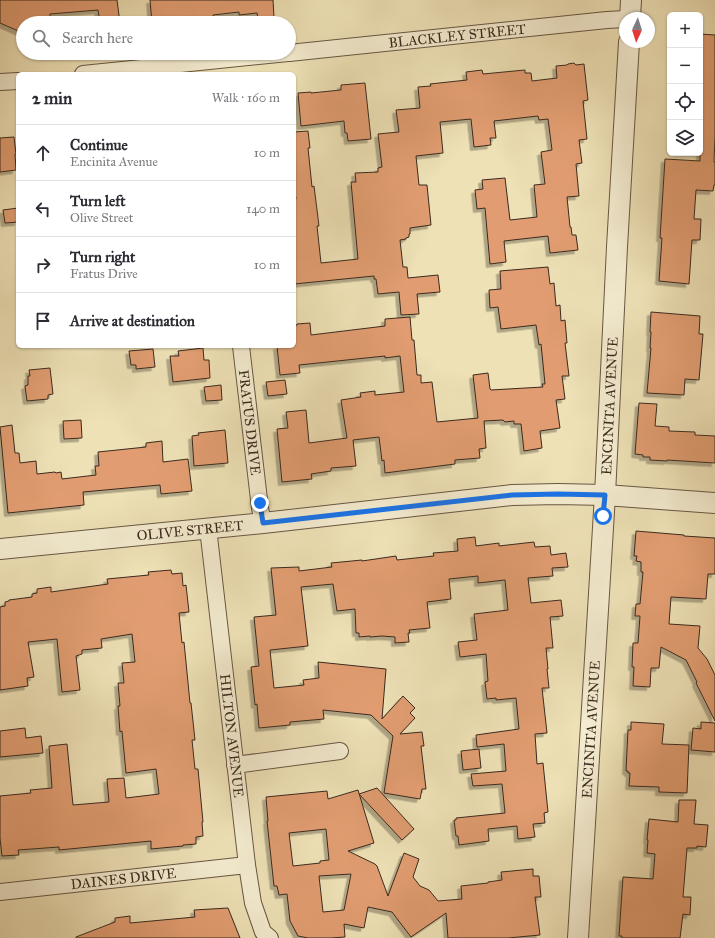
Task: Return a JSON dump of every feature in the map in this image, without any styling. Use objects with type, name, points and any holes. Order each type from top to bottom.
[{"type":"street","points":[[630,12],[631,0]]},
{"type":"street","name":"BLACKLEY STREET","points":[[296,52],[619,20]]},
{"type":"street","name":"ENCINITA AVENUE","points":[[578,938],[605,495],[629,48]]},
{"type":"street","name":"BLACKLEY STREET","points":[[121,72],[216,67],[252,60]]},
{"type":"street","points":[[0,82],[16,81]]},
{"type":"street","name":"FRATUS DRIVE","points":[[241,348],[263,523]]},
{"type":"street","name":"OLIVE STREET","points":[[0,549],[263,523],[512,495],[605,495],[715,503]]},
{"type":"street","name":"HILTON AVENUE","points":[[208,528],[246,865],[253,903],[263,932],[270,938]]},
{"type":"street","points":[[235,765],[340,751]]},
{"type":"street","name":"DAINES DRIVE","points":[[0,892],[246,865]]},
{"type":"building","points":[[0,0],[117,0],[119,16],[99,16],[98,10],[50,14],[50,16],[16,16],[16,30],[0,23]]},
{"type":"building","points":[[150,0],[273,0],[274,16],[258,16],[257,13],[239,15],[239,12],[213,16],[151,16]]},
{"type":"building","points":[[703,34],[715,35],[715,185],[713,191],[696,190],[694,219],[701,219],[700,240],[692,240],[689,284],[659,281],[665,159],[700,161],[700,156],[703,156]]},
{"type":"building","points":[[584,64],[588,100],[583,101],[587,139],[579,140],[582,163],[576,164],[579,196],[567,197],[570,227],[572,235],[576,235],[578,250],[550,253],[548,236],[504,241],[506,262],[490,264],[485,208],[477,209],[475,190],[483,189],[482,180],[505,178],[510,220],[537,217],[534,185],[545,184],[541,152],[552,150],[548,119],[539,120],[538,116],[494,121],[496,138],[490,138],[491,145],[474,147],[471,119],[440,122],[443,153],[416,156],[419,185],[427,185],[431,225],[410,228],[409,237],[400,240],[403,267],[407,267],[408,278],[438,275],[440,292],[417,294],[419,314],[401,315],[399,292],[378,294],[376,279],[374,279],[374,276],[296,284],[296,132],[308,131],[310,148],[308,148],[312,187],[314,186],[319,226],[317,226],[321,263],[358,259],[351,182],[356,182],[355,173],[378,172],[378,168],[382,167],[378,134],[399,132],[396,110],[420,108],[418,87],[431,86],[430,84],[467,80],[466,72],[482,70],[483,74],[525,70],[525,73],[531,73],[532,81],[557,78],[556,66]]},
{"type":"building","points":[[365,83],[371,139],[348,141],[347,133],[345,133],[344,121],[301,126],[298,93],[341,90],[341,85]]},
{"type":"building","points":[[14,137],[16,170],[0,172],[0,138]]},
{"type":"building","points":[[16,208],[16,222],[5,223],[3,210]]},
{"type":"building","points":[[548,267],[550,284],[554,283],[556,306],[560,305],[561,321],[565,320],[567,343],[565,343],[569,376],[562,376],[565,399],[556,400],[560,428],[540,431],[542,448],[524,451],[521,424],[514,424],[514,421],[505,422],[503,420],[484,421],[486,448],[479,449],[480,458],[455,460],[455,464],[385,473],[379,437],[353,440],[356,466],[331,468],[331,471],[311,474],[312,479],[282,482],[277,429],[288,428],[286,412],[306,410],[309,443],[347,438],[341,400],[361,397],[360,393],[375,391],[375,395],[404,392],[400,356],[385,358],[385,356],[299,365],[300,373],[280,375],[277,348],[296,348],[297,324],[310,323],[311,335],[385,326],[385,319],[410,317],[412,340],[414,340],[417,375],[421,375],[421,383],[432,382],[437,422],[478,418],[473,375],[488,373],[491,390],[543,387],[542,384],[545,384],[541,344],[539,345],[536,325],[501,329],[498,307],[490,308],[489,290],[501,289],[500,271]]},
{"type":"building","points":[[651,312],[700,316],[699,334],[703,334],[699,380],[685,379],[684,395],[647,393],[651,348]]},
{"type":"building","points":[[203,348],[204,360],[209,360],[210,378],[173,382],[170,356],[179,356],[178,351]]},
{"type":"building","points":[[153,349],[155,367],[136,369],[136,365],[131,365],[129,351]]},
{"type":"building","points":[[50,368],[53,394],[48,395],[48,399],[27,401],[25,386],[28,385],[28,376],[30,376],[29,370]]},
{"type":"building","points":[[285,380],[287,394],[268,396],[266,382]]},
{"type":"building","points":[[221,385],[222,400],[206,401],[204,387]]},
{"type":"building","points":[[639,403],[657,404],[655,426],[669,427],[669,431],[695,432],[695,435],[715,436],[715,463],[650,460],[650,457],[643,457],[643,455],[635,454]]},
{"type":"building","points":[[81,420],[82,438],[64,439],[63,421]]},
{"type":"building","points":[[12,425],[15,453],[19,453],[20,463],[36,461],[37,474],[61,472],[62,479],[96,475],[95,466],[99,466],[98,452],[146,447],[146,443],[162,441],[163,462],[188,459],[192,491],[161,494],[160,485],[83,492],[84,505],[8,513],[0,427]]},
{"type":"building","points":[[225,430],[228,463],[194,466],[192,436],[199,435],[198,433]]},
{"type":"building","points":[[636,531],[715,538],[715,574],[708,574],[706,599],[671,597],[669,624],[700,626],[698,648],[707,659],[715,675],[715,721],[686,660],[661,647],[659,668],[651,668],[650,687],[633,686],[633,643],[638,643],[640,616],[635,616],[636,604],[640,604],[643,572],[641,572],[641,562],[636,561],[637,556],[634,556]]},
{"type":"building","points":[[475,537],[476,546],[499,543],[499,546],[534,542],[535,547],[550,546],[551,555],[566,553],[568,567],[552,568],[553,576],[528,578],[531,603],[561,600],[563,616],[550,617],[553,648],[546,648],[549,688],[542,688],[547,733],[535,734],[537,764],[543,763],[548,812],[544,813],[545,823],[533,824],[535,837],[518,839],[517,826],[488,829],[489,841],[459,845],[454,820],[456,820],[456,818],[505,813],[502,784],[473,786],[471,774],[506,771],[504,744],[477,747],[476,735],[519,729],[516,698],[496,700],[496,698],[487,699],[485,682],[488,681],[486,654],[460,657],[458,642],[477,640],[474,614],[508,610],[505,580],[478,583],[478,576],[449,579],[451,599],[427,602],[430,628],[409,630],[409,642],[395,643],[395,637],[359,637],[359,633],[356,633],[355,609],[337,611],[333,584],[301,587],[308,646],[270,650],[274,688],[304,685],[303,680],[319,678],[318,662],[386,669],[382,719],[403,696],[415,708],[410,713],[415,718],[400,734],[422,732],[424,746],[421,746],[426,789],[422,789],[420,799],[384,793],[393,736],[371,715],[323,710],[324,719],[290,722],[290,725],[259,728],[251,667],[259,666],[254,617],[276,615],[271,568],[299,567],[299,571],[332,567],[331,563],[362,561],[396,556],[397,560],[434,556],[433,553],[458,551],[457,539]]},
{"type":"building","points":[[171,570],[172,574],[182,573],[183,586],[186,585],[189,612],[179,613],[182,643],[184,642],[195,740],[192,740],[195,769],[198,769],[203,836],[196,837],[196,844],[183,846],[151,849],[151,841],[59,850],[59,847],[18,850],[19,855],[2,856],[0,838],[0,796],[31,793],[30,790],[52,788],[49,746],[67,744],[73,805],[109,802],[107,779],[124,778],[126,798],[159,794],[156,769],[126,773],[122,731],[120,732],[118,683],[124,683],[122,663],[135,662],[132,634],[101,639],[102,648],[82,650],[82,654],[76,656],[80,690],[62,692],[57,639],[28,642],[34,677],[27,678],[28,686],[0,690],[0,607],[5,606],[5,602],[9,600],[32,597],[32,594],[37,593],[37,589],[51,587],[51,592],[108,584],[107,579],[149,575],[148,572]]},
{"type":"building","points":[[631,722],[664,724],[662,744],[689,745],[687,793],[659,792],[659,787],[629,786],[630,773],[626,771],[628,730],[631,730]]},
{"type":"building","points":[[701,722],[715,723],[715,752],[691,750],[693,728],[701,729]]},
{"type":"building","points":[[25,728],[26,738],[41,736],[43,753],[0,757],[0,731]]},
{"type":"building","points":[[479,749],[481,768],[463,770],[461,751]]},
{"type":"building","points":[[377,788],[414,829],[402,840],[359,794]]},
{"type":"building","points":[[358,790],[374,843],[348,851],[377,866],[388,896],[404,853],[419,859],[413,877],[420,886],[429,890],[438,901],[462,899],[461,886],[502,880],[501,872],[533,869],[533,876],[539,876],[541,897],[535,897],[540,935],[508,938],[448,938],[446,913],[411,937],[392,912],[368,907],[364,928],[344,924],[345,937],[308,938],[298,936],[290,921],[287,894],[279,895],[277,886],[274,886],[266,797],[327,791],[328,799]],"holes":[[[326,829],[329,860],[320,861],[320,863],[293,866],[289,833]],[[351,874],[344,910],[323,912],[319,876]]]},
{"type":"building","points":[[679,800],[696,800],[694,824],[708,825],[706,847],[697,846],[697,848],[687,848],[683,897],[691,897],[690,915],[683,914],[680,938],[622,938],[622,936],[619,936],[623,877],[653,879],[655,854],[647,853],[649,819],[678,822]]},
{"type":"building","points":[[228,908],[240,938],[76,938],[115,922],[115,918],[130,916],[130,923],[195,917],[194,910]]},
{"type":"route","points":[[260,503],[263,523],[512,495],[605,495],[603,516]]}]
